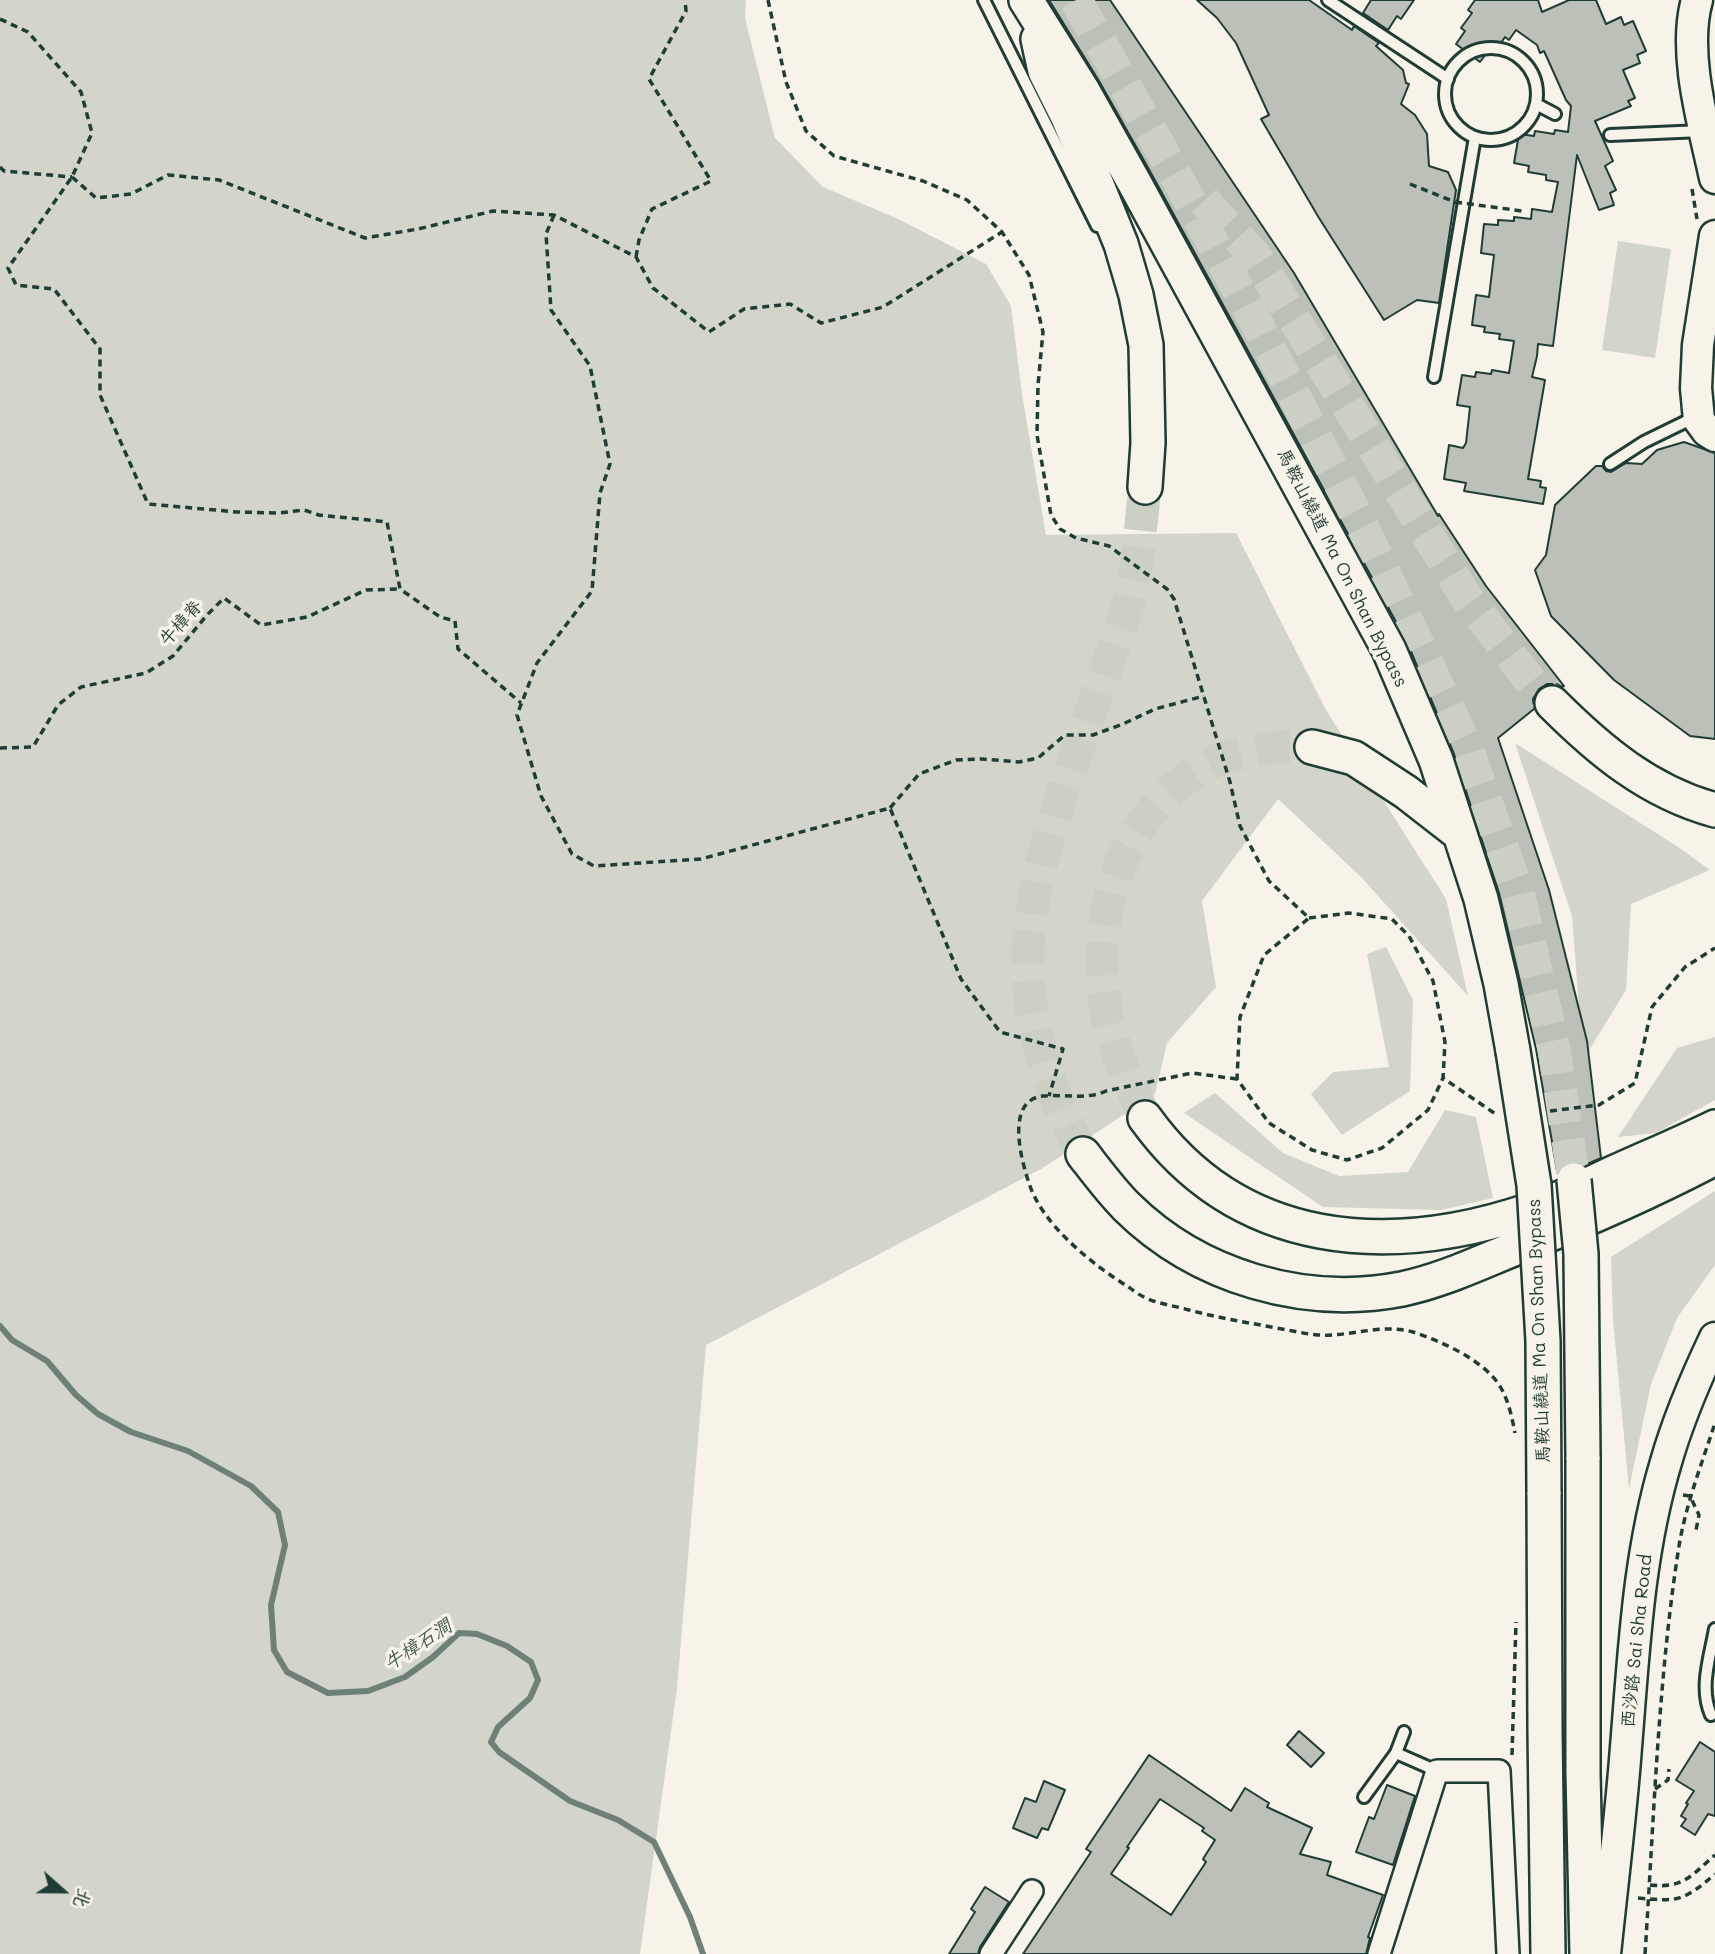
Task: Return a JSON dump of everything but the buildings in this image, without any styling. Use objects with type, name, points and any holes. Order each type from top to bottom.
[{"type":"main road","points":[[1697,0],[1694,9],[1693,51],[1696,87],[1710,130],[1715,178]]},
{"type":"main road","points":[[1029,6],[1045,71],[1068,90],[1146,345],[1146,487]]},
{"type":"main road","name":"馬鞍山繞道 Ma On Shan Bypass","points":[[1068,90],[1191,285],[1389,650],[1436,760],[1481,899],[1501,984],[1534,1185],[1543,1340],[1549,1954]]},
{"type":"main road","points":[[1706,425],[1698,345],[1715,236]]},
{"type":"main road","points":[[1552,703],[1589,740],[1638,776],[1669,794],[1715,810]]},
{"type":"main road","points":[[1312,747],[1354,758],[1406,792],[1460,834]]},
{"type":"main road","points":[[1145,1118],[1161,1140],[1194,1172],[1214,1188],[1248,1207],[1278,1220],[1318,1232],[1373,1237],[1450,1230],[1515,1215],[1562,1197],[1715,1127]]},
{"type":"main road","points":[[1083,1154],[1134,1214],[1196,1258],[1234,1275],[1270,1286],[1307,1293],[1345,1294],[1401,1289],[1464,1270],[1614,1208],[1715,1158]]},
{"type":"main road","points":[[1574,1180],[1581,1254],[1583,1773],[1587,1954]]},
{"type":"main road","name":"西沙路 Sai Sha Road","points":[[1605,1954],[1624,1773],[1636,1616],[1646,1551],[1666,1462],[1684,1410],[1715,1338]]},
{"type":"street","points":[[1379,1954],[1437,1771],[1499,1771],[1508,1954]]},
{"type":"street","points":[[991,1954],[1032,1891]]},
{"type":"lane","points":[[984,0],[1103,239]]},
{"type":"lane","points":[[1328,0],[1448,79]]},
{"type":"lane","points":[[1496,48],[1511,52],[1524,61],[1533,74],[1537,89],[1536,104],[1530,118],[1520,130],[1506,138],[1490,140],[1475,137],[1462,130],[1447,107],[1448,79],[1456,65],[1467,55],[1481,49],[1496,48]]},
{"type":"lane","points":[[1536,104],[1555,114]]},
{"type":"lane","points":[[1610,135],[1710,130]]},
{"type":"lane","points":[[1434,377],[1475,137]]},
{"type":"lane","points":[[1610,464],[1644,442],[1689,420],[1706,425]]},
{"type":"lane","points":[[1711,1715],[1707,1707],[1705,1688],[1715,1629]]},
{"type":"lane","points":[[1364,1797],[1396,1753],[1404,1732]]},
{"type":"lane","points":[[1396,1753],[1437,1771]]},
{"type":"path","points":[[636,257],[639,240],[652,209],[711,181],[649,79],[686,11],[685,0]]},
{"type":"path","points":[[768,0],[786,82],[806,131],[834,156],[923,181],[967,200],[1002,232],[1030,275],[1043,332],[1037,435],[1052,514],[1060,529],[1076,538],[1109,547],[1167,589],[1174,599],[1230,782],[1240,826],[1269,881],[1309,918]]},
{"type":"path","points":[[0,19],[28,32],[81,93],[92,132],[72,177],[8,268],[16,285],[54,289],[100,349],[100,395],[148,504],[237,512],[279,513],[304,510],[319,515],[387,522],[400,589],[440,617],[455,621],[457,649],[521,703]]},
{"type":"path","points":[[0,167],[4,171],[72,177],[96,198],[131,194],[168,174],[219,180],[365,238],[418,229],[493,211],[554,215],[636,257],[653,288],[709,332],[744,309],[790,304],[821,323],[883,307],[1002,232]]},
{"type":"path","points":[[1410,184],[1455,202],[1522,211]]},
{"type":"path","points":[[554,215],[546,234],[551,310],[590,366],[610,464],[600,493],[592,591],[537,663],[517,715],[541,796],[572,854],[594,866],[701,859],[890,808],[919,774],[956,760],[1019,762],[1038,758],[1065,735],[1093,735],[1155,709],[1204,696]]},
{"type":"path","name":"牛樟脊","points":[[0,748],[33,747],[58,705],[81,687],[146,673],[173,656],[224,598],[261,625],[307,617],[366,590],[400,589]]},
{"type":"path","points":[[890,808],[961,979],[1000,1032],[1063,1049],[1049,1096]]},
{"type":"path","points":[[1349,913],[1392,919],[1409,936],[1433,981],[1444,1042],[1443,1078],[1428,1110],[1382,1148],[1347,1160],[1312,1150],[1269,1123],[1237,1079],[1240,1017],[1264,955],[1309,918],[1349,913]]},
{"type":"path","points":[[1549,1111],[1599,1105],[1635,1083],[1652,1007],[1685,967],[1715,948]]},
{"type":"path","points":[[1237,1079],[1192,1073],[1095,1095],[1049,1096],[1029,1101],[1020,1120],[1019,1135],[1022,1162],[1040,1206],[1070,1242],[1117,1280],[1147,1299],[1227,1320],[1319,1335],[1379,1329],[1411,1332],[1448,1347],[1478,1364],[1500,1386],[1512,1414],[1516,1437]]},
{"type":"path","points":[[1443,1078],[1499,1116]]},
{"type":"path","points":[[1645,1954],[1662,1701],[1679,1544],[1690,1496],[1715,1423]]},
{"type":"path","points":[[1680,1494],[1690,1496]]},
{"type":"path","points":[[1690,1496],[1699,1516],[1696,1530]]},
{"type":"path","points":[[1511,1752],[1516,1614]]},
{"type":"path","points":[[1646,1789],[1655,1790],[1668,1780],[1669,1769]]},
{"type":"path","points":[[1650,1885],[1665,1887],[1681,1883],[1715,1856]]},
{"type":"path","points":[[1638,1898],[1675,1900],[1685,1897],[1715,1874]]},
{"type":"shaded area","points":[[0,0],[746,0],[745,18],[775,138],[823,187],[898,219],[986,264],[1011,306],[1022,394],[1046,535],[1236,533],[1326,710],[1446,899],[1468,996],[1361,877],[1278,799],[1202,901],[1216,987],[1167,1043],[1155,1094],[1041,1169],[706,1345],[677,1688],[640,1954],[0,1954]]},
{"type":"shaded area","points":[[1618,241],[1671,249],[1655,358],[1602,350]]},
{"type":"shaded area","points":[[1515,743],[1710,870],[1631,904],[1626,990],[1583,1060],[1572,916]]},
{"type":"shaded area","points":[[1386,947],[1413,1000],[1410,1091],[1342,1135],[1311,1094],[1333,1072],[1389,1067],[1367,954]]},
{"type":"shaded area","points":[[1715,1037],[1715,1100],[1656,1133],[1618,1137],[1677,1048]]},
{"type":"shaded area","points":[[1215,1093],[1283,1153],[1339,1176],[1408,1172],[1445,1110],[1476,1117],[1493,1198],[1441,1210],[1323,1207],[1184,1113]]},
{"type":"shaded area","points":[[1715,1191],[1715,1265],[1677,1318],[1651,1384],[1629,1489],[1613,1320],[1611,1257]]},
{"type":"waterway","name":"牛樟石澗","points":[[0,1326],[12,1340],[47,1361],[76,1395],[98,1414],[131,1432],[188,1451],[251,1486],[278,1512],[285,1545],[271,1605],[274,1650],[287,1672],[328,1693],[368,1691],[405,1677],[433,1657],[459,1633],[477,1634],[507,1646],[531,1662],[538,1680],[530,1698],[498,1727],[491,1742],[499,1752],[570,1801],[618,1820],[654,1842],[690,1917],[703,1954]]},
{"type":"tunnel","points":[[1076,0],[1256,322],[1365,532],[1467,748],[1518,892],[1554,1049],[1574,1180]]},
{"type":"tunnel","points":[[1204,201],[1255,256],[1466,597],[1532,683],[1552,703]]},
{"type":"tunnel","points":[[1083,1154],[1057,1100],[1038,1043],[1029,985],[1030,925],[1037,882],[1054,818],[1128,606],[1136,570],[1145,487]]},
{"type":"tunnel","points":[[1145,1118],[1111,1033],[1102,974],[1106,915],[1122,860],[1152,810],[1173,789],[1200,769],[1218,760],[1253,750],[1312,747]]}]
